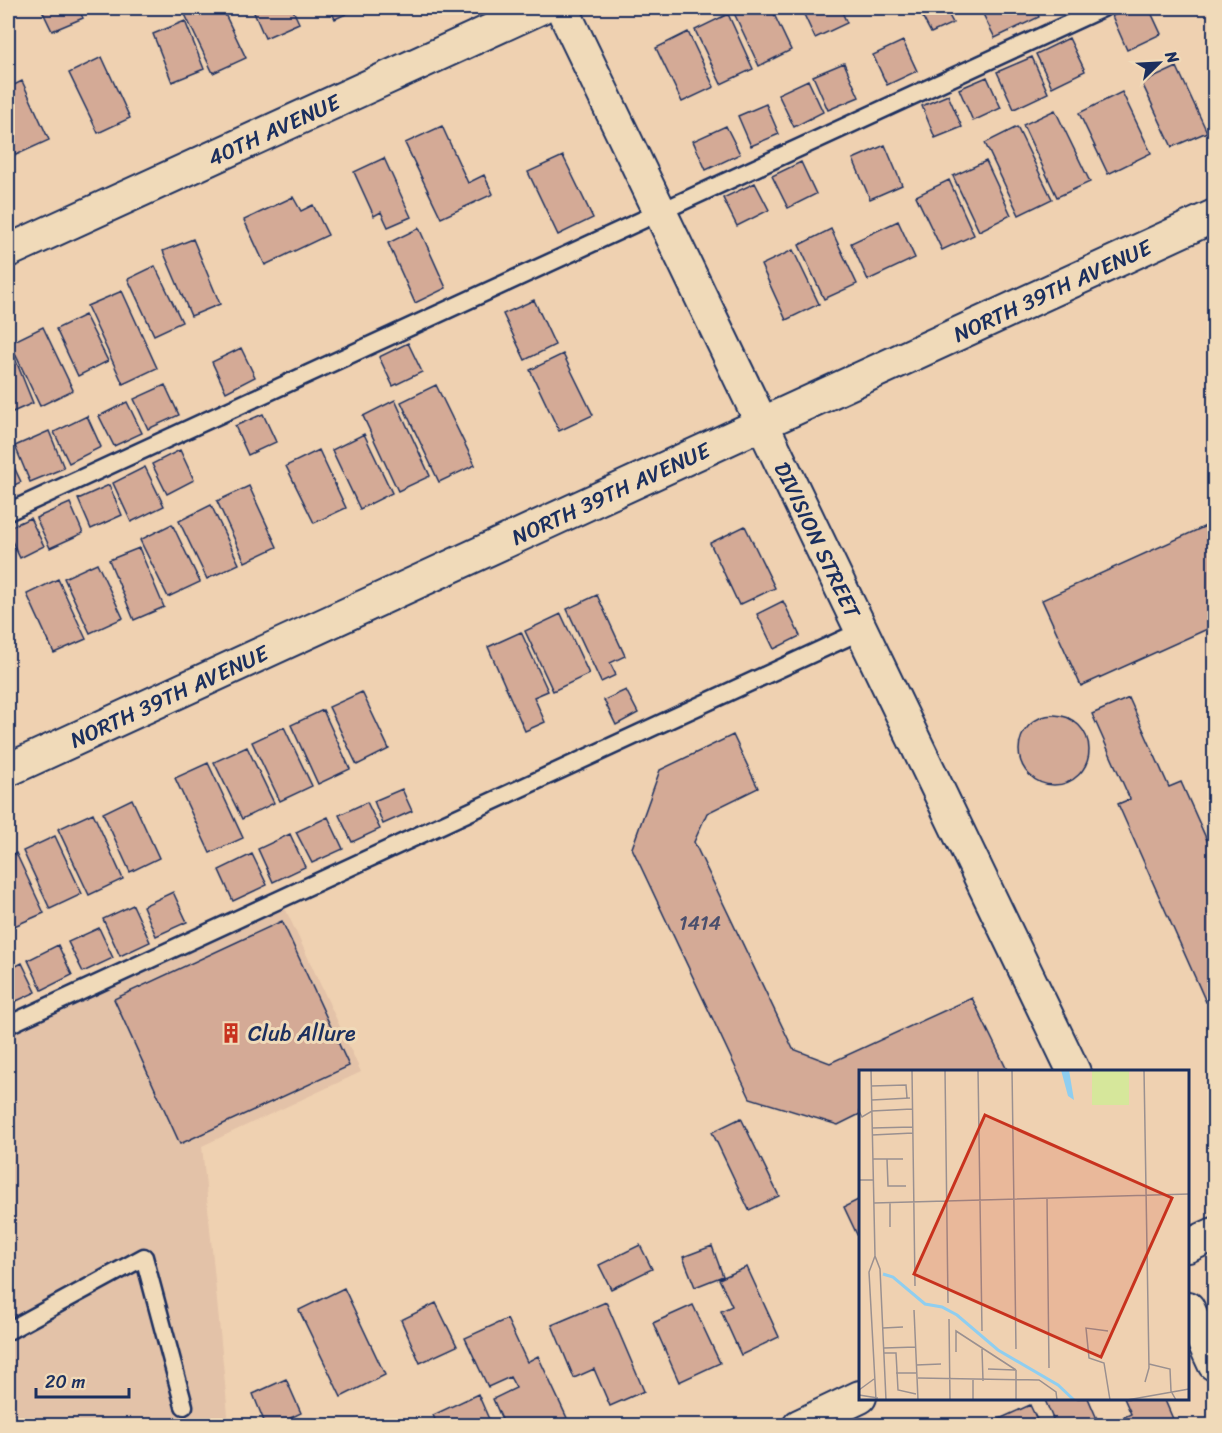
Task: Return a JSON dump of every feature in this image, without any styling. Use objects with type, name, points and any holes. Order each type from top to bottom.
[{"type":"street","name":"40TH AVENUE","points":[[8,251],[540,8]]},
{"type":"street","name":"DIVISION STREET","points":[[561,8],[1074,1070]]},
{"type":"street","name":"NORTH 39TH AVENUE","points":[[8,770],[1215,216]]},
{"type":"street","points":[[1189,1246],[1215,1234]]},
{"type":"street","points":[[1189,1310],[1215,1364]]},
{"type":"street","points":[[799,1425],[859,1398]]},
{"type":"lane","points":[[8,512],[1103,8]]},
{"type":"lane","points":[[8,1025],[861,631]]},
{"type":"lane","points":[[8,1331],[144,1257],[184,1406]]},
{"type":"shaded area","points":[[284,906],[361,1072],[202,1146],[229,1425],[8,1425],[8,1035]]},
{"type":"building","points":[[41,8],[78,8],[83,18],[52,31]]},
{"type":"building","points":[[182,8],[222,8],[246,58],[213,73]]},
{"type":"building","points":[[252,8],[292,8],[299,23],[265,38]]},
{"type":"building","points":[[330,8],[359,8],[335,19]]},
{"type":"building","points":[[741,8],[771,8],[791,50],[759,66],[733,11]]},
{"type":"building","points":[[801,8],[840,8],[847,23],[815,38]]},
{"type":"building","points":[[918,8],[945,8],[953,23],[931,33]]},
{"type":"building","points":[[980,8],[1035,8],[1039,17],[995,38]]},
{"type":"building","points":[[1131,8],[1149,8],[1161,34],[1127,50],[1112,16]]},
{"type":"building","points":[[728,14],[753,69],[721,84],[695,30]]},
{"type":"building","points":[[185,21],[204,69],[172,82],[153,34]]},
{"type":"building","points":[[688,32],[714,87],[682,102],[656,48]]},
{"type":"building","points":[[1069,38],[1085,71],[1052,87],[1036,54]]},
{"type":"building","points":[[903,41],[917,71],[887,85],[873,55]]},
{"type":"building","points":[[102,57],[130,118],[98,133],[69,73]]},
{"type":"building","points":[[1032,57],[1048,93],[1014,109],[997,72]]},
{"type":"building","points":[[844,63],[859,97],[828,110],[813,76]]},
{"type":"building","points":[[1177,67],[1207,132],[1172,147],[1142,83]]},
{"type":"building","points":[[987,77],[1001,108],[973,121],[959,89]]},
{"type":"building","points":[[808,80],[823,112],[794,127],[778,94]]},
{"type":"building","points":[[22,81],[49,140],[16,155],[8,136],[8,88]]},
{"type":"building","points":[[1122,92],[1151,153],[1108,174],[1079,113]]},
{"type":"building","points":[[948,95],[962,127],[935,138],[922,106]]},
{"type":"building","points":[[766,104],[779,134],[751,146],[738,116]]},
{"type":"building","points":[[1055,110],[1090,182],[1057,197],[1023,125]]},
{"type":"building","points":[[442,126],[468,183],[484,175],[493,194],[441,218],[405,143]]},
{"type":"building","points":[[726,126],[740,154],[706,170],[693,141]]},
{"type":"building","points":[[1017,127],[1052,199],[1019,215],[985,143]]},
{"type":"building","points":[[885,145],[902,185],[870,199],[853,159]]},
{"type":"building","points":[[563,156],[593,218],[558,235],[528,172]]},
{"type":"building","points":[[384,158],[411,217],[388,227],[381,212],[374,216],[354,172]]},
{"type":"building","points":[[986,161],[1011,215],[979,231],[953,176]]},
{"type":"building","points":[[801,162],[816,194],[788,208],[772,176]]},
{"type":"building","points":[[949,180],[974,235],[942,250],[916,196]]},
{"type":"building","points":[[755,183],[769,210],[737,226],[723,198]]},
{"type":"building","points":[[293,197],[301,211],[313,205],[328,235],[265,265],[244,220]]},
{"type":"building","points":[[898,221],[915,258],[868,280],[851,243]]},
{"type":"building","points":[[419,228],[446,288],[415,303],[388,243]]},
{"type":"building","points":[[831,229],[857,284],[824,299],[799,245]]},
{"type":"building","points":[[193,239],[220,304],[191,316],[163,251]]},
{"type":"building","points":[[793,250],[819,304],[786,320],[761,265]]},
{"type":"building","points":[[155,266],[182,322],[154,335],[128,279]]},
{"type":"building","points":[[122,291],[157,368],[123,384],[87,306]]},
{"type":"building","points":[[534,300],[555,345],[525,360],[503,314]]},
{"type":"building","points":[[85,315],[108,361],[78,376],[56,329]]},
{"type":"building","points":[[43,327],[73,390],[40,406],[10,343]]},
{"type":"building","points":[[8,341],[33,403],[8,414]]},
{"type":"building","points":[[408,343],[422,372],[393,386],[379,357]]},
{"type":"building","points":[[241,348],[255,377],[226,392],[212,362]]},
{"type":"building","points":[[563,354],[593,415],[559,431],[530,370]]},
{"type":"building","points":[[165,385],[179,415],[148,429],[134,399]]},
{"type":"building","points":[[436,385],[475,465],[439,482],[401,402]]},
{"type":"building","points":[[395,400],[430,476],[398,491],[363,416]]},
{"type":"building","points":[[127,402],[142,433],[114,446],[99,416]]},
{"type":"building","points":[[263,414],[276,442],[248,455],[235,426]]},
{"type":"building","points":[[87,416],[101,447],[69,463],[54,432]]},
{"type":"building","points":[[49,431],[64,468],[30,482],[15,446]]},
{"type":"building","points":[[364,434],[392,493],[360,509],[332,450]]},
{"type":"building","points":[[180,450],[194,480],[167,494],[152,464]]},
{"type":"building","points":[[319,450],[346,508],[314,523],[286,466]]},
{"type":"building","points":[[8,454],[21,482],[8,488]]},
{"type":"building","points":[[145,467],[164,506],[131,522],[113,483]]},
{"type":"building","points":[[109,485],[122,515],[91,529],[78,499]]},
{"type":"building","points":[[249,486],[277,547],[245,562],[217,501]]},
{"type":"building","points":[[70,503],[83,533],[50,548],[36,518]]},
{"type":"building","points":[[211,505],[239,564],[207,579],[179,521]]},
{"type":"building","points":[[30,518],[44,546],[20,558],[8,533],[8,528]]},
{"type":"building","points":[[172,524],[200,582],[168,597],[140,540]]},
{"type":"building","points":[[1208,525],[1214,539],[1214,626],[1081,686],[1042,600]]},
{"type":"building","points":[[745,526],[775,588],[739,605],[710,543]]},
{"type":"building","points":[[139,548],[164,607],[134,620],[109,560]]},
{"type":"building","points":[[97,563],[123,618],[90,633],[64,578]]},
{"type":"building","points":[[58,579],[86,639],[54,653],[27,594]]},
{"type":"building","points":[[597,595],[625,656],[610,663],[616,675],[601,682],[567,609]]},
{"type":"building","points":[[783,601],[800,636],[774,649],[757,614]]},
{"type":"building","points":[[561,614],[589,674],[553,691],[525,631]]},
{"type":"building","points":[[521,632],[548,691],[534,697],[545,722],[525,731],[488,647]]},
{"type":"building","points":[[626,690],[638,713],[616,725],[604,700]]},
{"type":"building","points":[[362,692],[389,749],[357,765],[329,707]]},
{"type":"building","points":[[1129,698],[1169,787],[1181,782],[1214,856],[1214,998],[1206,1002],[1118,804],[1130,799],[1092,714]]},
{"type":"building","points":[[323,710],[350,769],[318,784],[291,725]]},
{"type":"building","points":[[1054,715],[1067,718],[1079,725],[1086,737],[1089,750],[1086,763],[1079,775],[1067,782],[1054,785],[1041,782],[1029,775],[1022,763],[1019,750],[1022,737],[1029,725],[1041,718]]},
{"type":"building","points":[[284,727],[312,786],[280,801],[252,742]]},
{"type":"building","points":[[733,735],[758,788],[707,813],[694,842],[793,1049],[830,1063],[972,998],[1007,1070],[859,1070],[859,1114],[838,1125],[750,1098],[632,848],[660,770]]},
{"type":"building","points":[[247,747],[274,803],[242,819],[214,762]]},
{"type":"building","points":[[208,763],[243,838],[210,853],[175,778]]},
{"type":"building","points":[[402,789],[412,811],[383,824],[374,801]]},
{"type":"building","points":[[132,799],[159,858],[130,872],[103,813]]},
{"type":"building","points":[[367,802],[380,829],[352,842],[339,815]]},
{"type":"building","points":[[93,813],[123,879],[89,895],[58,829]]},
{"type":"building","points":[[328,817],[343,849],[312,863],[296,832]]},
{"type":"building","points":[[290,834],[305,867],[273,882],[258,849]]},
{"type":"building","points":[[55,836],[82,894],[50,909],[23,851]]},
{"type":"building","points":[[16,853],[44,913],[12,927],[8,918],[8,857]]},
{"type":"building","points":[[252,854],[267,885],[233,901],[219,870]]},
{"type":"building","points":[[173,892],[187,922],[156,936],[143,906]]},
{"type":"building","points":[[133,905],[150,942],[120,956],[103,919]]},
{"type":"building","name":"Club Allure","points":[[282,921],[349,1066],[180,1144],[114,999]]},
{"type":"building","points":[[99,928],[113,958],[83,972],[68,942]]},
{"type":"building","points":[[58,945],[72,975],[42,990],[28,960]]},
{"type":"building","points":[[22,963],[36,992],[8,1005],[8,970]]},
{"type":"building","points":[[741,1118],[779,1196],[749,1210],[712,1132]]},
{"type":"building","points":[[859,1200],[859,1239],[844,1207]]},
{"type":"building","points":[[640,1245],[652,1269],[611,1289],[599,1265]]},
{"type":"building","points":[[712,1246],[723,1276],[695,1287],[683,1257]]},
{"type":"building","points":[[747,1267],[779,1337],[741,1355],[721,1311],[732,1306],[719,1279]]},
{"type":"building","points":[[344,1288],[385,1375],[341,1397],[299,1310]]},
{"type":"building","points":[[606,1302],[644,1391],[610,1406],[594,1369],[574,1378],[552,1325]]},
{"type":"building","points":[[436,1303],[457,1346],[420,1363],[401,1320]]},
{"type":"building","points":[[693,1305],[720,1363],[679,1382],[653,1323]]},
{"type":"building","points":[[507,1319],[527,1362],[538,1356],[567,1418],[551,1426],[505,1426],[493,1399],[516,1388],[510,1377],[488,1387],[465,1338]]},
{"type":"building","points":[[286,1379],[301,1413],[274,1426],[266,1426],[253,1394]]},
{"type":"building","points":[[478,1394],[492,1426],[438,1426],[433,1415]]},
{"type":"building","points":[[1045,1400],[1089,1400],[1100,1426],[1056,1426]]},
{"type":"building","points":[[1125,1400],[1165,1400],[1176,1426],[1105,1426],[1131,1414]]},
{"type":"building","points":[[1030,1405],[1040,1426],[997,1426],[995,1421]]},
{"type":"place","name":"Club Allure","points":[[231,1033]]}]
